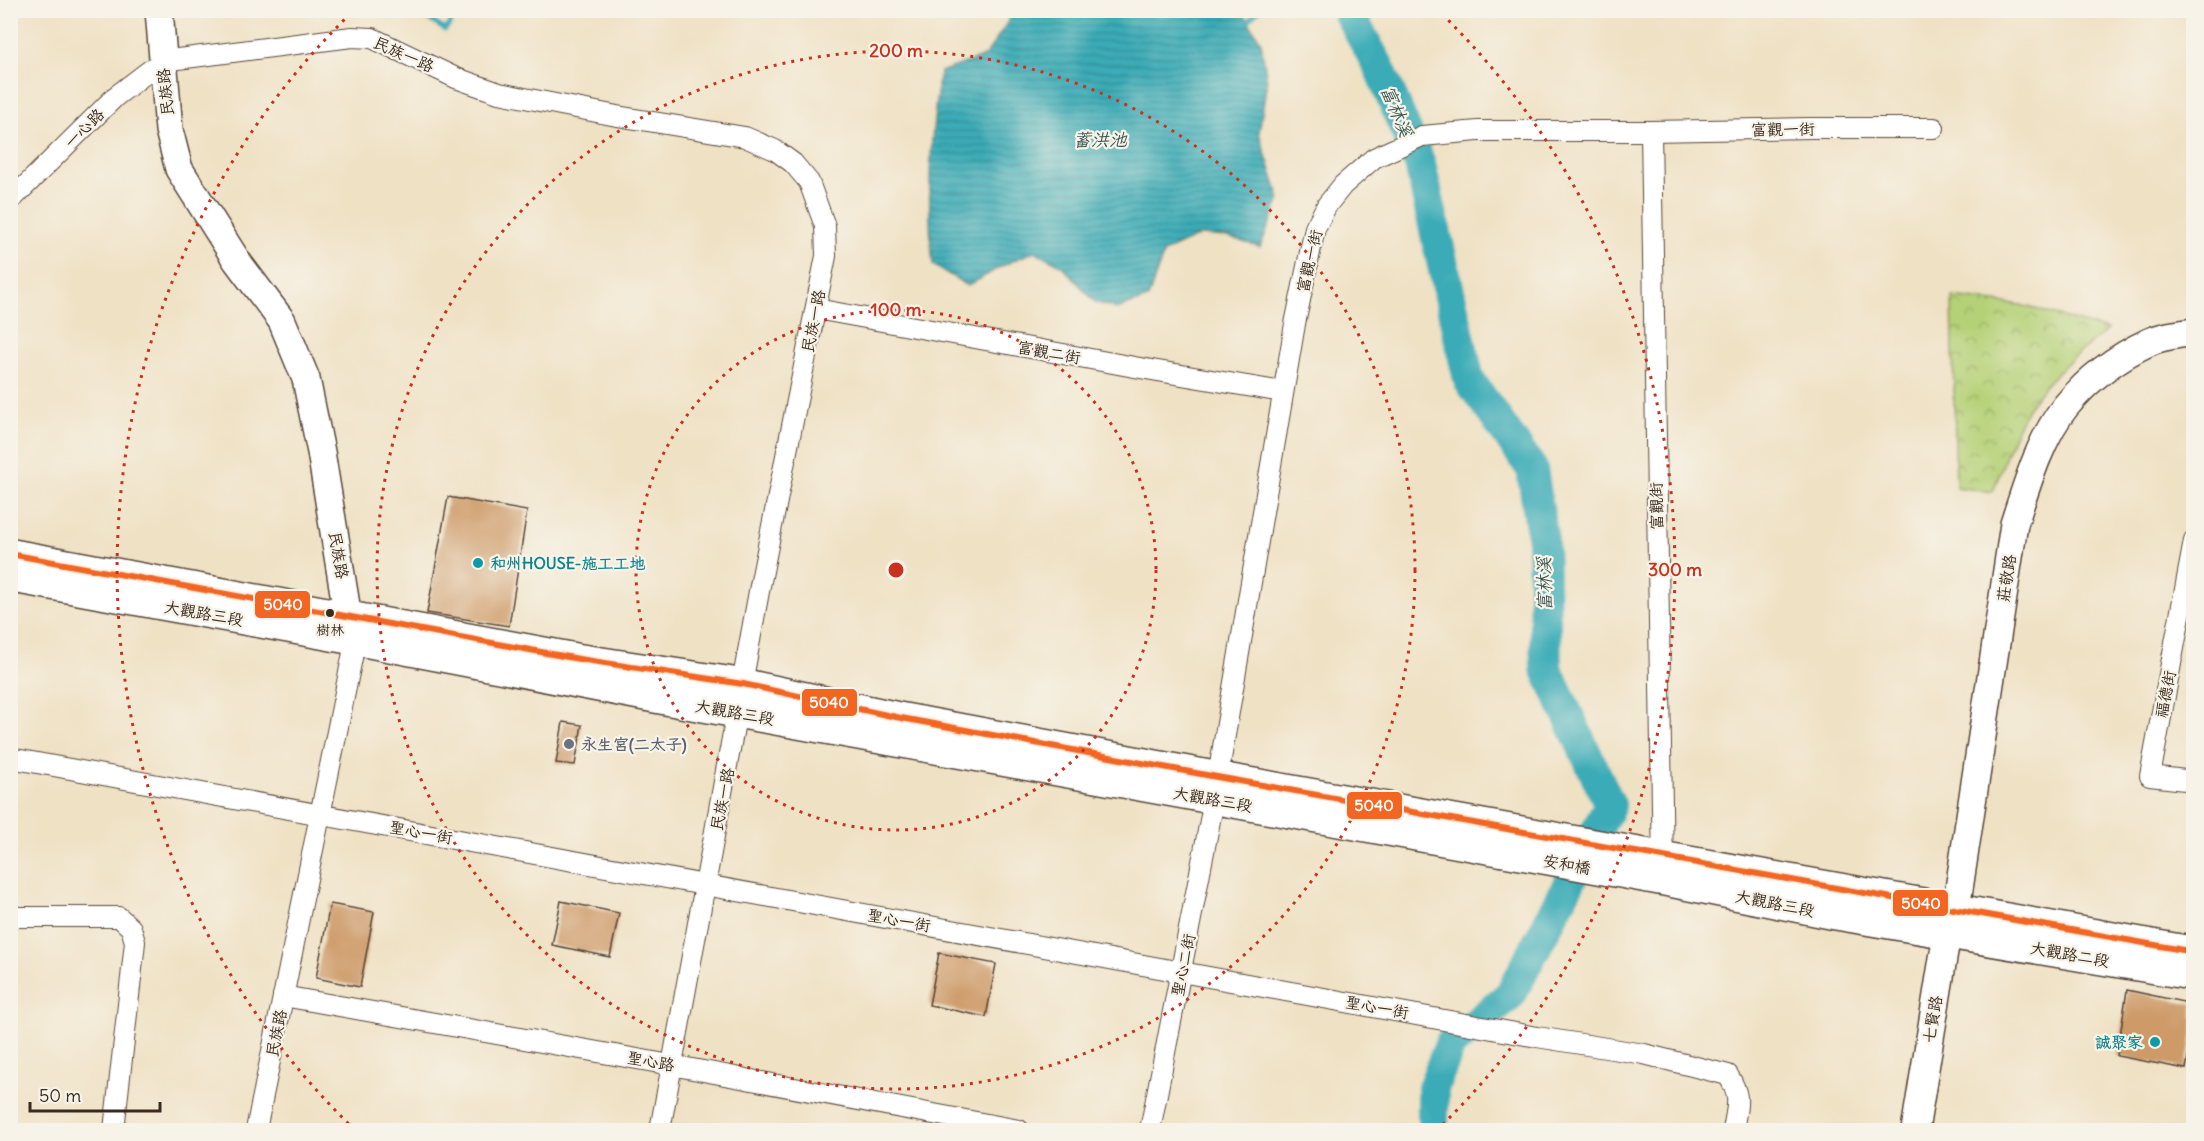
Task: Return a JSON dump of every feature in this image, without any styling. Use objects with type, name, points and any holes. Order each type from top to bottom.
[{"type":"main road","name":"大觀路三段","points":[[10,554],[351,628]]},
{"type":"main road","name":"大觀路三段","points":[[10,577],[351,628],[741,698],[1528,845]]},
{"type":"main road","name":"安和橋","points":[[1528,845],[1604,858]]},
{"type":"main road","name":"大觀路三段","points":[[1604,858],[1903,901],[1952,921]]},
{"type":"main road","name":"大觀路二段","points":[[1952,921],[2193,952]]},
{"type":"main road","name":"大觀路二段","points":[[1952,921],[2193,975]]},
{"type":"street","name":"民族路","points":[[159,10],[169,130],[179,170],[237,261],[282,321],[306,379],[351,628],[352,654],[256,1131]]},
{"type":"street","name":"民族一路","points":[[162,60],[352,37],[372,38],[456,78],[499,93],[595,112],[745,136],[775,150],[793,163],[809,182],[825,226],[826,256],[760,586],[660,1131]]},
{"type":"street","name":"一心路","points":[[10,201],[116,96],[162,60]]},
{"type":"street","name":"富觀一街","points":[[1215,788],[1295,324],[1315,228],[1327,205],[1342,185],[1374,158],[1422,136],[1478,131],[1651,132],[1934,128]]},
{"type":"street","name":"富觀街","points":[[1651,132],[1663,868]]},
{"type":"street","name":"富觀二街","points":[[816,309],[1283,392]]},
{"type":"street","name":"莊敬路","points":[[1952,921],[2014,524],[2027,482],[2045,441],[2065,407],[2110,364],[2151,341],[2193,332]]},
{"type":"street","name":"福德街","points":[[2193,541],[2150,776],[2193,782]]},
{"type":"street","name":"聖心一街","points":[[10,758],[1537,1037],[1644,1054],[1728,1075],[1737,1090],[1738,1105],[1733,1131]]},
{"type":"street","name":"聖心二街","points":[[1150,1131],[1182,972],[1215,788]]},
{"type":"street","points":[[10,917],[119,917],[130,928],[135,942],[114,1131]]},
{"type":"street","name":"七賢路","points":[[1914,1131],[1952,921]]},
{"type":"street","name":"聖心路","points":[[283,996],[671,1065],[1018,1131]]},
{"type":"green space","points":[[1952,297],[2021,305],[2108,330],[2068,362],[2034,399],[2016,432],[1993,492],[1956,487]]},
{"type":"water","name":"蓄洪池","points":[[1015,11],[1242,11],[1261,42],[1267,80],[1259,133],[1280,199],[1260,247],[1227,237],[1201,235],[1164,252],[1148,298],[1117,309],[1095,302],[1061,265],[1034,251],[968,286],[933,265],[930,168],[940,72],[985,56]]},
{"type":"building","name":"和州HOUSE-施工工地","points":[[448,497],[527,511],[509,626],[427,613]]},
{"type":"building","name":"永生宮(二太子)","points":[[563,722],[582,725],[575,765],[556,763]]},
{"type":"building","points":[[561,901],[619,913],[610,957],[552,945]]},
{"type":"building","points":[[330,904],[374,912],[360,987],[316,978]]},
{"type":"building","points":[[939,953],[996,964],[986,1017],[929,1005]]},
{"type":"building","name":"誠聚家","points":[[2127,990],[2193,1004],[2193,1028],[2186,1069],[2117,1056]]},
{"type":"waterway","points":[[415,10],[445,30],[461,10]]},
{"type":"waterway","points":[[1248,21],[1259,10]]},
{"type":"waterway","name":"富林溪","points":[[1347,10],[1379,67],[1420,164],[1469,380],[1532,469],[1543,541],[1546,668],[1610,805],[1511,994],[1450,1045],[1433,1088],[1433,1130]]},
{"type":"transit line","name":"5040","points":[[10,554],[579,659],[743,684],[896,717],[1217,777],[2194,952]]},
{"type":"place","name":"和州HOUSE-施工工地","points":[[478,563]]},
{"type":"place","name":"樹林","points":[[330,613]]},
{"type":"place","name":"永生宮(二太子)","points":[[569,744]]},
{"type":"place","name":"誠聚家","points":[[2155,1042]]}]
